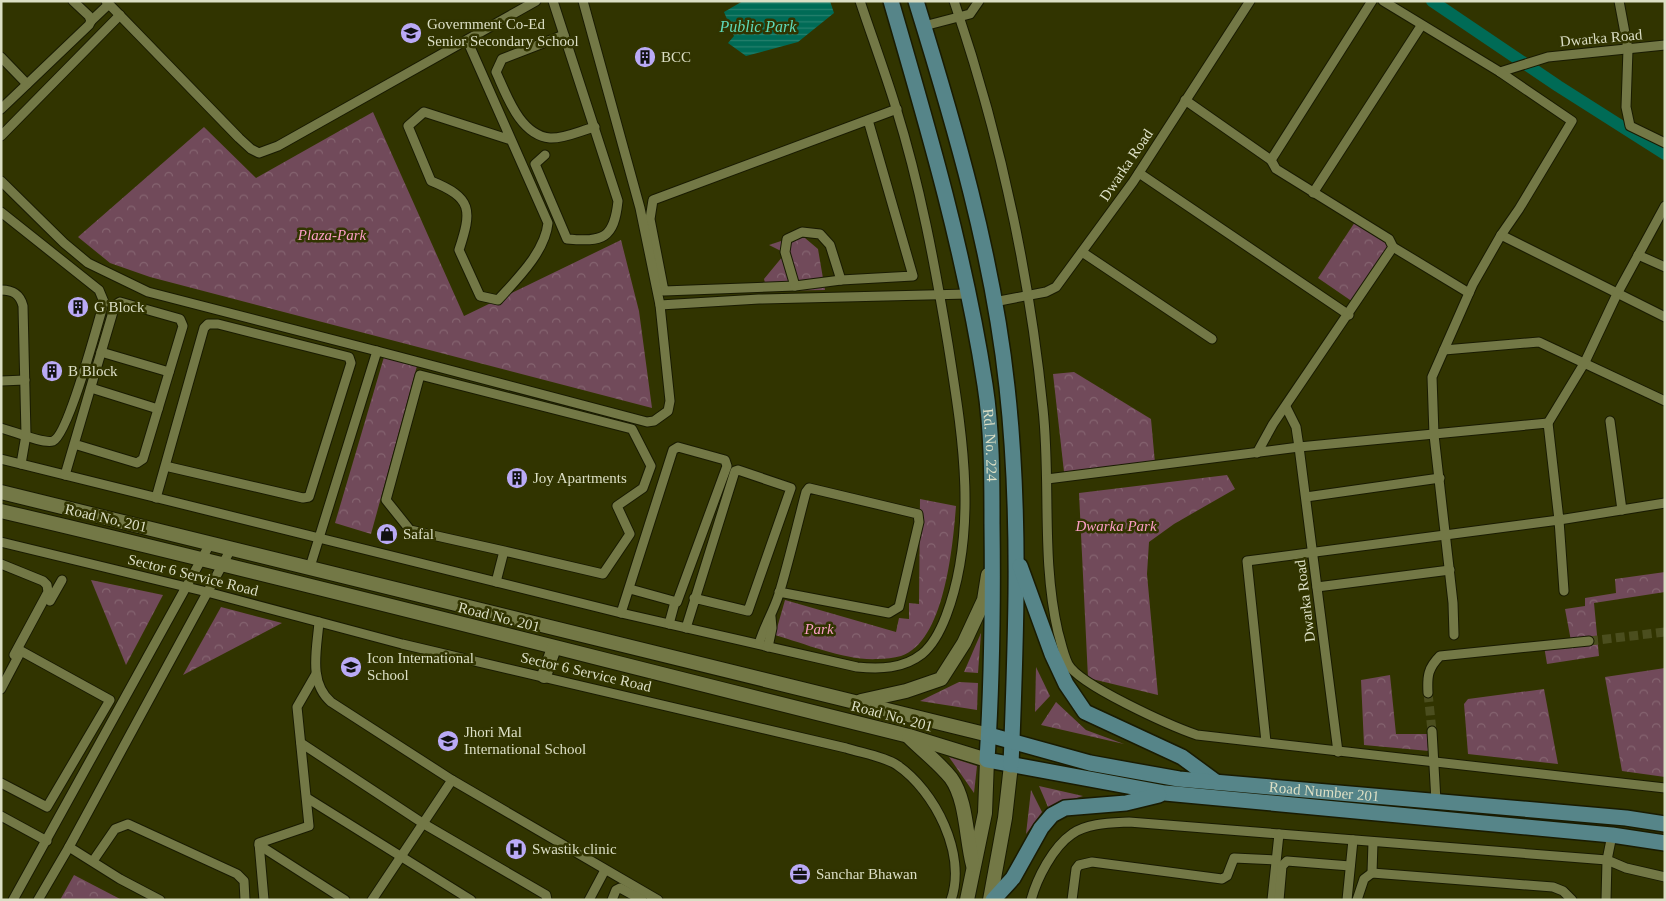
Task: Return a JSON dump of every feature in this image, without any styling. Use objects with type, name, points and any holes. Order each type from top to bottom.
[{"type":"main road","name":"Rd. No. 224","points":[[891,1],[930,134],[968,294],[985,386],[992,474],[994,574],[989,735],[985,813],[968,900]]},
{"type":"main road","name":"Rd. No. 224","points":[[916,1],[955,126],[994,302],[1007,386],[1014,470],[1016,605],[1011,765],[992,900]]},
{"type":"main road","name":"Road No. 201","points":[[1,492],[310,566],[989,735]]},
{"type":"main road","name":"Road No. 201","points":[[1,511],[224,563],[554,648],[909,736],[987,760]]},
{"type":"main road","points":[[858,702],[906,692],[941,679],[964,644],[984,600],[993,548]]},
{"type":"main road","points":[[1014,548],[1052,654],[1066,684],[1085,712],[1182,757],[1217,782]]},
{"type":"main road","points":[[544,676],[554,648]]},
{"type":"main road","name":"Road Number 201","points":[[989,735],[1090,763],[1179,779],[1626,818],[1665,824]]},
{"type":"main road","points":[[909,736],[951,779],[962,804],[967,843],[974,868]]},
{"type":"main road","name":"Road Number 201","points":[[987,760],[1165,793],[1612,836],[1665,843]]},
{"type":"main road","points":[[992,900],[1013,878],[1041,828],[1052,815],[1065,808],[1126,802],[1165,793]]},
{"type":"street","points":[[73,1],[89,16],[91,21]]},
{"type":"street","points":[[1,109],[108,2],[239,138],[251,149],[259,153],[278,146],[536,1]]},
{"type":"street","points":[[545,155],[535,164],[567,239],[592,241],[606,236],[616,218],[618,201],[553,1]]},
{"type":"street","points":[[1,182],[64,243],[88,263],[148,292],[648,422],[668,411],[670,401],[660,305],[640,208],[583,1]]},
{"type":"street","points":[[1,459],[621,613],[857,667],[894,667],[922,654],[941,628],[961,563],[964,516],[961,432],[941,296],[928,231],[897,109],[860,1]]},
{"type":"street","points":[[954,1],[973,56],[1014,215],[1043,405],[1051,597],[1068,666],[1084,681],[1197,735],[1665,788]]},
{"type":"street","points":[[924,26],[970,14],[979,1]]},
{"type":"street","name":"Dwarka Road","points":[[994,302],[1051,290],[1056,286],[1139,173],[1250,1]]},
{"type":"street","points":[[1271,160],[1372,1]]},
{"type":"street","points":[[1383,1],[1421,26],[1500,72],[1572,121],[1519,209],[1501,235],[1469,293],[1432,381],[1434,435],[1450,570],[1454,635]]},
{"type":"street","points":[[1619,1],[1628,49],[1626,107],[1630,126],[1665,143]]},
{"type":"street","points":[[1,136],[120,15]]},
{"type":"street","points":[[1314,193],[1421,26]]},
{"type":"street","points":[[564,35],[502,60],[496,72],[524,125],[539,135],[552,138],[595,127]]},
{"type":"street","points":[[467,40],[548,223],[547,233],[526,268],[498,300],[480,296],[459,250],[468,222],[464,204],[455,191],[431,181],[408,126],[424,112],[510,140]]},
{"type":"street","name":"Dwarka Road","points":[[1500,72],[1518,68],[1548,57],[1665,46]]},
{"type":"street","points":[[1,57],[27,84]]},
{"type":"street","points":[[1185,100],[1271,160],[1276,169],[1388,239],[1392,247],[1469,293]]},
{"type":"street","points":[[868,120],[913,276],[841,280],[795,286],[664,291],[650,219],[653,200],[897,109]]},
{"type":"street","points":[[1139,173],[1349,315]]},
{"type":"street","points":[[1564,591],[1560,520],[1548,423],[1586,362],[1617,294],[1665,206]]},
{"type":"street","points":[[1,212],[99,290],[104,302],[62,432],[57,438],[47,442],[1,428]]},
{"type":"street","points":[[795,286],[784,252],[787,239],[802,232],[820,234],[830,245],[841,280]]},
{"type":"street","points":[[1501,235],[1665,317]]},
{"type":"street","points":[[1257,453],[1286,406],[1349,315],[1392,247]]},
{"type":"street","points":[[1082,252],[1212,339]]},
{"type":"street","points":[[1638,255],[1665,267]]},
{"type":"street","points":[[1,290],[15,292],[22,301],[26,435],[21,464]]},
{"type":"street","points":[[660,305],[769,299],[968,294]]},
{"type":"street","points":[[65,475],[74,444],[91,388],[101,352],[117,303],[180,319],[183,326],[141,462],[137,463],[74,444]]},
{"type":"street","points":[[156,498],[165,466],[204,328],[208,324],[218,324],[349,357],[351,363],[309,497],[303,498],[165,466]]},
{"type":"street","points":[[1444,350],[1536,342],[1586,362],[1665,401]]},
{"type":"street","points":[[101,352],[169,372]]},
{"type":"street","points":[[310,566],[321,538],[377,352]]},
{"type":"street","points":[[420,375],[632,429],[651,466],[643,488],[617,506],[630,534],[603,574],[504,551],[410,530],[386,500],[420,375]]},
{"type":"street","points":[[1,381],[25,380]]},
{"type":"street","points":[[91,388],[158,409]]},
{"type":"street","points":[[540,406],[543,395]]},
{"type":"street","name":"Dwarka Road","points":[[1286,406],[1296,427],[1338,752]]},
{"type":"street","points":[[1610,421],[1622,510]]},
{"type":"street","points":[[1047,479],[1299,447],[1548,423]]},
{"type":"street","points":[[621,613],[675,448],[725,460],[727,466],[678,600],[675,602],[669,624]]},
{"type":"street","points":[[686,628],[694,598],[735,471],[738,470],[791,488],[791,493],[748,611],[694,598]]},
{"type":"street","points":[[1306,497],[1440,478]]},
{"type":"street","points":[[763,646],[765,622],[771,617],[806,492],[810,488],[918,514],[919,522],[899,606],[896,610],[889,613],[779,592]]},
{"type":"street","points":[[1266,742],[1246,561],[1446,536],[1665,503]]},
{"type":"street","name":"Sector 6 Service Road","points":[[1,542],[207,592],[402,644],[846,748],[895,764],[910,775],[924,792],[949,836],[956,866],[954,890],[951,900]]},
{"type":"street","points":[[13,900],[188,588],[211,542]]},
{"type":"street","points":[[38,900],[232,547]]},
{"type":"street","points":[[496,582],[504,551]]},
{"type":"street","points":[[1,564],[43,581],[47,585],[48,592],[1,678]]},
{"type":"street","points":[[1317,587],[1450,570]]},
{"type":"street","points":[[1,689],[62,580]]},
{"type":"street","points":[[630,589],[675,602]]},
{"type":"street","points":[[319,622],[316,674],[320,689],[331,702],[452,780],[658,900]]},
{"type":"street","points":[[1428,693],[1427,679],[1430,666],[1440,656],[1589,641]]},
{"type":"street","points":[[1,783],[47,807],[110,700],[21,651]]},
{"type":"street","points":[[259,844],[308,827],[307,798],[297,707],[316,674]]},
{"type":"street","points":[[1432,731],[1436,801]]},
{"type":"street","points":[[301,743],[424,824],[546,895],[547,900]]},
{"type":"street","points":[[65,777],[78,784]]},
{"type":"street","points":[[372,900],[452,780]]},
{"type":"street","points":[[307,798],[471,900]]},
{"type":"street","points":[[1,816],[46,841]]},
{"type":"street","points":[[1031,900],[1039,879],[1058,849],[1072,834],[1104,823],[1128,822],[1607,860],[1626,868],[1665,877]]},
{"type":"street","points":[[93,862],[114,829],[128,824],[237,874],[244,881],[245,900]]},
{"type":"street","points":[[1272,900],[1279,834]]},
{"type":"street","points":[[1606,900],[1607,860],[1612,836]]},
{"type":"street","points":[[1347,900],[1353,840]]},
{"type":"street","points":[[1372,872],[1373,842]]},
{"type":"street","points":[[259,844],[264,900]]},
{"type":"street","points":[[259,844],[345,900]]},
{"type":"street","points":[[69,846],[93,862],[160,900]]},
{"type":"street","points":[[1072,900],[1076,869],[1079,865],[1092,862],[1222,879],[1227,876],[1234,858],[1275,860]]},
{"type":"street","points":[[1279,900],[1282,866],[1287,861],[1350,866]]},
{"type":"street","points":[[589,900],[605,870]]},
{"type":"street","points":[[1357,900],[1364,879],[1372,872],[1554,888],[1563,890],[1572,900]]},
{"type":"street","points":[[612,900],[616,890],[620,888],[642,900]]},
{"type":"green space","name":"Plaza-Park","points":[[373,112],[464,316],[621,240],[639,311],[652,408],[150,277],[110,263],[78,237],[204,127],[256,178]]},
{"type":"green space","points":[[1355,222],[1389,244],[1353,302],[1318,278]]},
{"type":"green space","points":[[793,237],[805,238],[818,249],[825,290],[767,291],[764,279],[783,256],[783,252],[769,245]]},
{"type":"green space","points":[[384,357],[417,366],[371,534],[335,523]]},
{"type":"green space","points":[[1074,372],[1151,419],[1155,463],[1064,472],[1053,374]]},
{"type":"green space","name":"Dwarka Park","points":[[1227,475],[1235,489],[1174,524],[1149,542],[1147,574],[1158,695],[1088,678],[1079,493]]},
{"type":"green space","name":"Park","points":[[920,499],[956,506],[949,566],[944,590],[928,632],[916,647],[898,657],[866,659],[840,655],[775,635],[785,600],[896,632],[899,618],[909,619],[909,603],[919,604]]},
{"type":"green space","points":[[1665,572],[1665,592],[1594,603],[1599,656],[1547,664],[1544,646],[1571,641],[1565,609],[1585,606],[1585,598],[1616,593],[1615,579]]},
{"type":"green space","points":[[91,580],[163,595],[126,665]]},
{"type":"green space","points":[[221,607],[282,623],[183,675]]},
{"type":"green space","points":[[981,633],[978,673],[964,672]]},
{"type":"green space","points":[[1036,667],[1050,696],[1035,712]]},
{"type":"green space","points":[[1665,668],[1665,777],[1622,771],[1605,677]]},
{"type":"green space","points":[[1390,675],[1396,734],[1428,734],[1429,751],[1364,745],[1361,680]]},
{"type":"green space","points":[[959,682],[978,683],[977,710],[920,701]]},
{"type":"green space","points":[[1544,689],[1558,764],[1468,754],[1464,704],[1468,699]]},
{"type":"green space","points":[[1056,702],[1086,730],[1124,744],[1041,725]]},
{"type":"green space","points":[[949,757],[977,766],[974,793]]},
{"type":"green space","points":[[1039,786],[1083,796],[1048,807]]},
{"type":"green space","points":[[1031,790],[1042,812],[1026,834]]},
{"type":"green space","points":[[74,875],[122,900],[60,900]]},
{"type":"water","name":"Public Park","points":[[743,1],[830,1],[834,13],[798,42],[746,56],[728,43],[734,36],[724,12]]},
{"type":"waterway","points":[[1432,1],[1558,86],[1665,154]]},
{"type":"tunnel","points":[[1589,641],[1665,632]]},
{"type":"tunnel","points":[[1428,693],[1432,731]]},
{"type":"place","name":"Government Co-Ed Senior Secondary School","points":[[411,33]]},
{"type":"place","name":"BCC","points":[[645,57]]},
{"type":"place","name":"G Block","points":[[78,307]]},
{"type":"place","name":"B Block","points":[[52,371]]},
{"type":"place","name":"Joy Apartments","points":[[517,478]]},
{"type":"place","name":"Safal","points":[[387,534]]},
{"type":"place","name":"Icon International School","points":[[351,667]]},
{"type":"place","name":"Jhori Mal International School","points":[[448,741]]},
{"type":"place","name":"Swastik clinic","points":[[516,849]]},
{"type":"place","name":"Sanchar Bhawan","points":[[800,874]]}]
